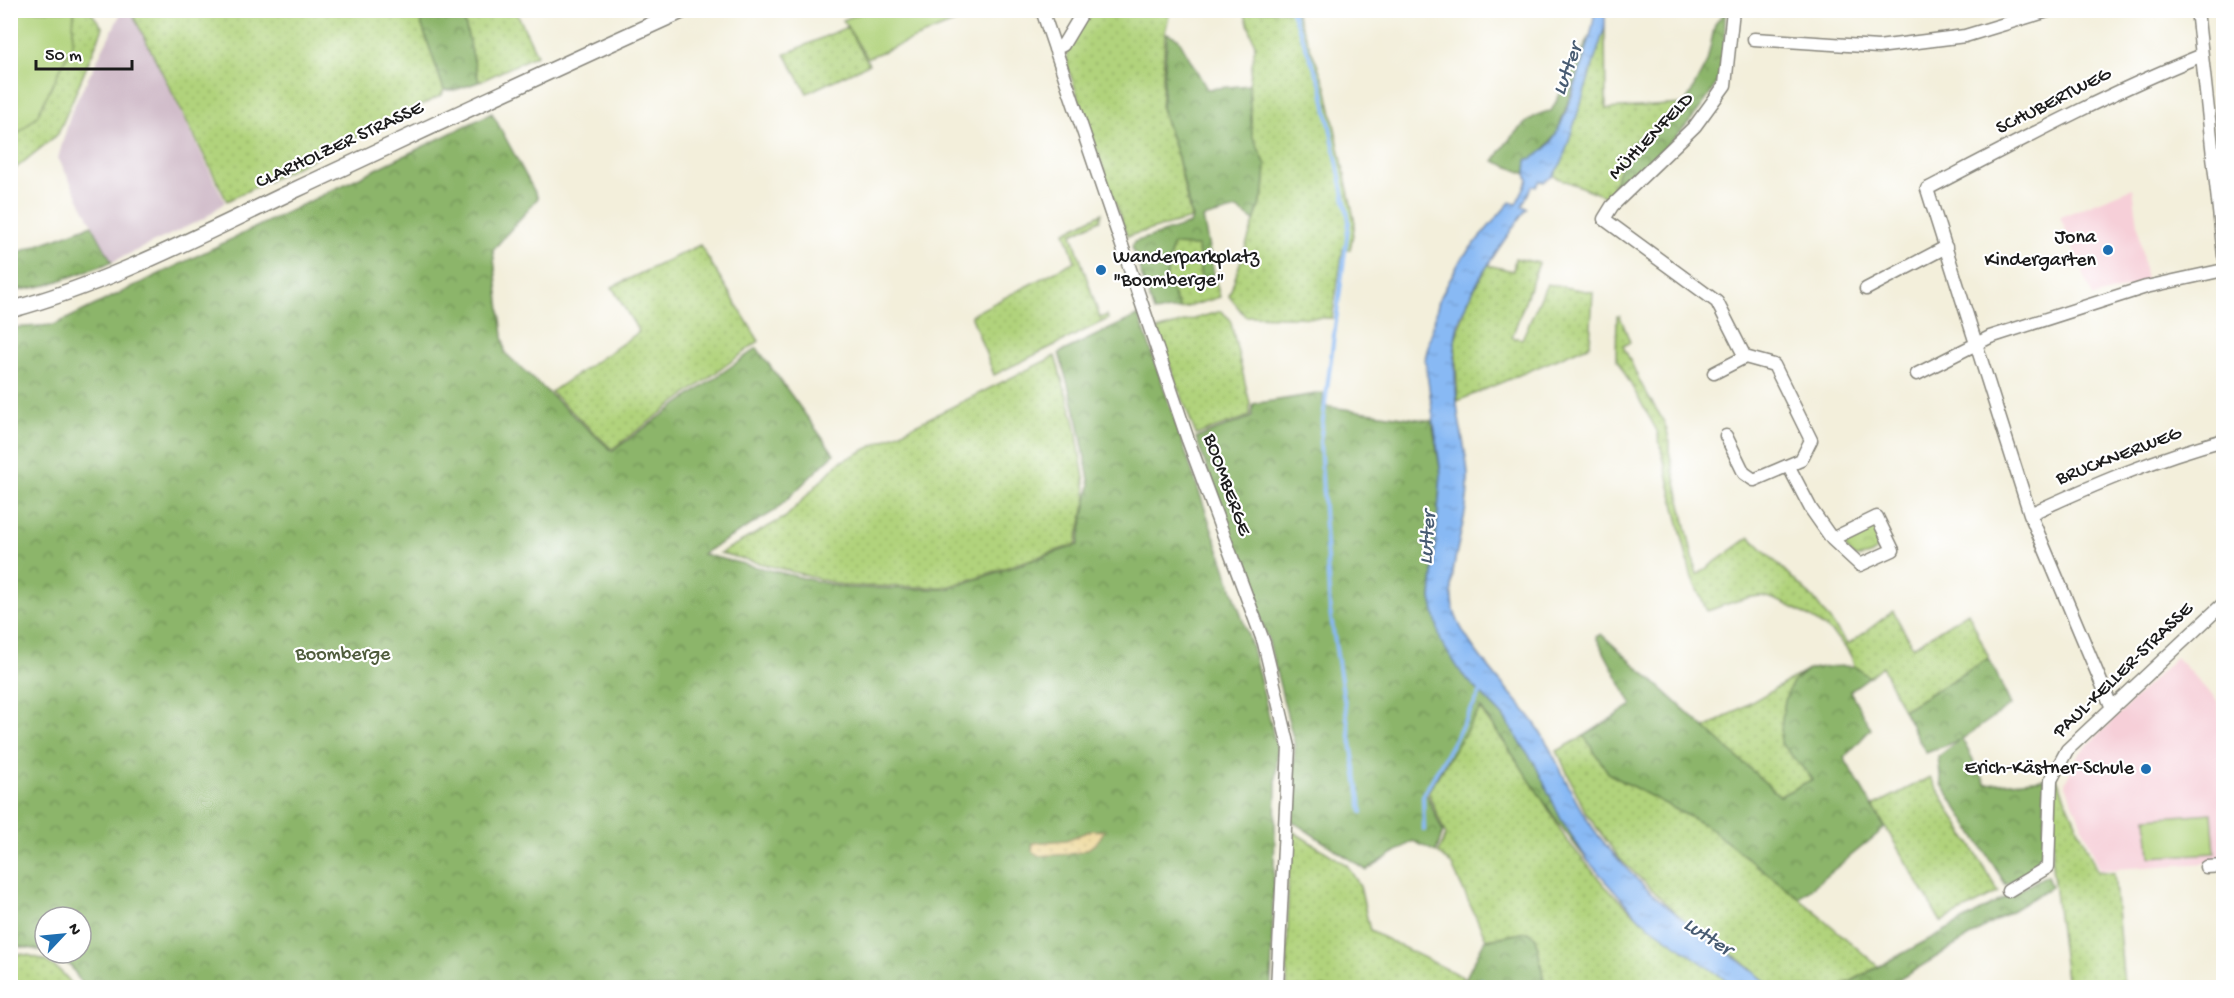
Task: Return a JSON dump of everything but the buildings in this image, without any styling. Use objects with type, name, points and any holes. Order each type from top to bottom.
[{"type":"street","name":"CLARHOLZER STRASSE","points":[[10,310],[52,299],[127,269],[554,68],[684,10]]},
{"type":"street","name":"BOOMBERGE","points":[[1042,10],[1188,440],[1267,654],[1288,747],[1277,987]]},
{"type":"street","points":[[1055,49],[1064,45],[1084,10]]},
{"type":"street","name":"MÜHLENFELD","points":[[1733,10],[1725,85],[1695,126],[1612,206],[1604,219],[1717,302],[1745,357]]},
{"type":"street","points":[[1754,39],[1878,47],[1965,36],[2051,10]]},
{"type":"street","points":[[2197,10],[2200,56],[2223,256]]},
{"type":"street","name":"SCHUBERTWEG","points":[[1946,247],[1927,189],[2120,91],[2200,56]]},
{"type":"street","points":[[1866,289],[1946,247],[2030,514],[2112,708]]},
{"type":"street","points":[[1917,374],[1977,343],[2146,287],[2223,270]]},
{"type":"street","points":[[1714,373],[1745,357],[1774,365],[1811,440],[1800,460],[1762,479],[1749,478],[1726,436]]},
{"type":"street","name":"BRUCKNERWEG","points":[[2030,514],[2102,481],[2223,440]]},
{"type":"street","points":[[1789,467],[1810,508],[1832,539],[1860,565],[1893,550],[1877,517],[1832,539]]},
{"type":"street","name":"PAUL-KELLER-STRASSE","points":[[2008,891],[2048,867],[2051,780],[2067,750],[2223,603]]},
{"type":"street","points":[[2206,867],[2223,866]]},
{"type":"shaded area","points":[[122,11],[131,11],[225,202],[205,218],[112,262],[58,158],[72,110]]},
{"type":"shaded area","name":"Jona Kindergarten","points":[[2133,188],[2146,282],[2093,297],[2060,217]]},
{"type":"shaded area","name":"Erich-Kästner-Schule","points":[[2176,657],[2219,703],[2222,862],[2100,870],[2065,783],[2078,755]]},
{"type":"green space","points":[[11,10],[74,11],[72,45],[37,116],[11,140]]},
{"type":"green space","points":[[74,11],[90,11],[103,28],[58,134],[11,172],[10,140],[34,119],[72,45]]},
{"type":"green space","points":[[131,11],[417,11],[444,90],[442,95],[227,201]]},
{"type":"green space","points":[[417,11],[462,11],[479,82],[455,90],[444,90]]},
{"type":"green space","points":[[462,11],[516,11],[537,55],[479,82]]},
{"type":"green space","points":[[865,11],[983,11],[867,58],[843,20]]},
{"type":"green space","points":[[1091,11],[1170,11],[1165,33],[1161,109],[1178,158],[1191,219],[1127,236],[1068,68],[1066,48]]},
{"type":"green space","points":[[1244,11],[1295,11],[1326,86],[1355,223],[1350,250],[1343,249],[1332,318],[1245,316],[1229,296],[1264,192],[1266,165],[1252,135],[1249,85],[1255,45]]},
{"type":"green space","points":[[1725,12],[1724,49],[1716,84],[1681,131],[1609,198],[1628,146],[1685,104],[1707,62],[1715,24]]},
{"type":"green space","points":[[847,27],[869,64],[807,93],[785,54]]},
{"type":"green space","points":[[1605,27],[1606,109],[1685,104],[1628,146],[1609,198],[1553,176],[1562,162]]},
{"type":"green space","points":[[1593,30],[1557,133],[1540,155],[1527,160],[1526,174],[1494,161],[1518,130],[1534,117],[1551,111]]},
{"type":"green space","points":[[1167,33],[1178,38],[1207,89],[1249,85],[1252,135],[1266,165],[1264,192],[1254,221],[1237,209],[1203,218],[1215,279],[1201,280],[1198,246],[1172,245],[1166,279],[1180,309],[1154,312],[1132,247],[1134,242],[1190,224],[1192,218],[1178,157],[1162,110]]},
{"type":"green space","name":"Boomberge","points":[[492,113],[538,198],[493,250],[505,353],[612,451],[757,348],[834,454],[775,511],[702,554],[846,588],[947,589],[1078,545],[1090,485],[1078,421],[1059,353],[1139,315],[1252,647],[1277,749],[1271,987],[84,988],[69,965],[93,965],[93,905],[33,905],[33,949],[11,945],[11,328],[54,325]]},
{"type":"green space","points":[[1102,213],[1100,220],[1072,234],[1100,318],[1107,315],[1108,319],[994,375],[971,315],[1075,261],[1065,232]]},
{"type":"green space","points":[[92,225],[112,262],[47,285],[11,292],[11,255]]},
{"type":"green space","points":[[700,245],[759,341],[612,449],[551,392],[639,332],[612,287]]},
{"type":"green space","points":[[1172,245],[1198,246],[1201,280],[1215,279],[1220,297],[1180,309],[1166,279]]},
{"type":"green space","points":[[1515,258],[1539,263],[1512,337],[1522,339],[1547,284],[1593,292],[1590,345],[1458,401],[1455,340],[1469,299],[1488,265],[1513,271]]},
{"type":"green space","points":[[1221,311],[1230,319],[1250,404],[1250,416],[1196,435],[1157,330]]},
{"type":"green space","points":[[1617,316],[1620,316],[1630,342],[1623,346],[1666,428],[1669,451],[1697,575],[1750,537],[1814,599],[1848,645],[1893,611],[1913,647],[1968,612],[1989,658],[1903,710],[1882,666],[1869,677],[1854,666],[1842,643],[1802,612],[1761,596],[1742,599],[1707,611],[1692,579],[1657,431],[1616,358]]},
{"type":"green space","points":[[1055,356],[1075,423],[1087,497],[1076,544],[947,587],[846,586],[720,553],[786,517],[838,463]]},
{"type":"green space","points":[[1323,393],[1323,406],[1432,421],[1441,474],[1431,599],[1462,674],[1503,716],[1535,764],[1561,819],[1588,861],[1560,825],[1481,708],[1426,793],[1443,832],[1436,852],[1413,841],[1366,870],[1289,819],[1295,746],[1268,639],[1196,438],[1252,417],[1253,404]]},
{"type":"green space","points":[[1871,526],[1877,529],[1882,542],[1880,546],[1872,554],[1855,557],[1845,547],[1847,539]]},
{"type":"green space","points":[[1601,634],[1780,796],[1813,779],[1780,743],[1784,702],[1792,684],[1798,677],[1812,669],[1854,666],[1869,677],[1850,691],[1871,729],[1844,758],[1885,828],[1799,898],[1705,825],[1609,774],[1584,736],[1632,705],[1596,637]]},
{"type":"green space","points":[[1989,658],[2011,705],[1962,739],[1986,784],[2045,779],[2044,862],[2006,885],[1941,783],[1938,757],[1959,740],[1926,753],[1903,710]]},
{"type":"green space","points":[[1808,670],[1794,683],[1814,779],[1780,796],[1704,729]]},
{"type":"green space","points":[[1480,709],[1533,783],[1565,838],[1605,886],[1640,919],[1736,987],[1545,987],[1536,938],[1528,932],[1486,939],[1451,864],[1438,853],[1446,835],[1428,792]]},
{"type":"green space","points":[[1584,736],[1609,774],[1705,825],[1799,898],[1879,967],[1839,987],[1772,987],[1742,961],[1688,924],[1620,859],[1586,813],[1557,751]]},
{"type":"green space","points":[[1930,777],[1999,892],[1941,922],[1873,806]]},
{"type":"green space","points":[[2056,777],[2097,871],[2114,873],[2124,987],[2067,987],[2052,867]]},
{"type":"green space","points":[[2212,813],[2215,853],[2150,857],[2147,818]]},
{"type":"green space","points":[[1289,829],[1347,865],[1360,886],[1370,931],[1463,977],[1457,987],[1287,988]]},
{"type":"green space","points":[[2047,875],[2051,887],[1887,987],[1839,988]]},
{"type":"green space","points":[[1528,932],[1536,938],[1545,987],[1461,987],[1485,940]]},
{"type":"green space","points":[[10,953],[33,957],[33,965],[52,965],[74,987],[11,987]]},
{"type":"sand","points":[[1092,830],[1104,831],[1099,840],[1085,850],[1076,853],[1038,856],[1032,851],[1033,843],[1066,840]]},
{"type":"water","name":"Lutter","points":[[1594,11],[1605,11],[1605,27],[1562,162],[1553,176],[1544,182],[1540,181],[1536,187],[1532,186],[1522,206],[1527,208],[1483,273],[1464,309],[1458,326],[1455,342],[1455,381],[1467,467],[1468,492],[1454,569],[1452,600],[1455,615],[1473,647],[1534,722],[1578,805],[1605,844],[1654,896],[1772,987],[1736,987],[1640,919],[1588,861],[1561,819],[1535,764],[1503,716],[1462,674],[1441,642],[1431,599],[1441,474],[1425,359],[1439,300],[1461,259],[1510,202],[1516,204],[1528,180],[1527,160],[1545,149],[1555,137],[1580,71]]},
{"type":"waterway","points":[[1291,10],[1322,87],[1349,221],[1320,442],[1330,611],[1362,812]]},
{"type":"waterway","points":[[1424,830],[1423,796],[1482,690]]},
{"type":"waterway","points":[[1481,980],[1484,988]]},
{"type":"place","name":"Jona Kindergarten","points":[[2108,250]]},
{"type":"place","name":"Wanderparkplatz \"Boomberge\"","points":[[1101,270]]},
{"type":"place","name":"Erich-Kästner-Schule","points":[[2146,769]]}]
